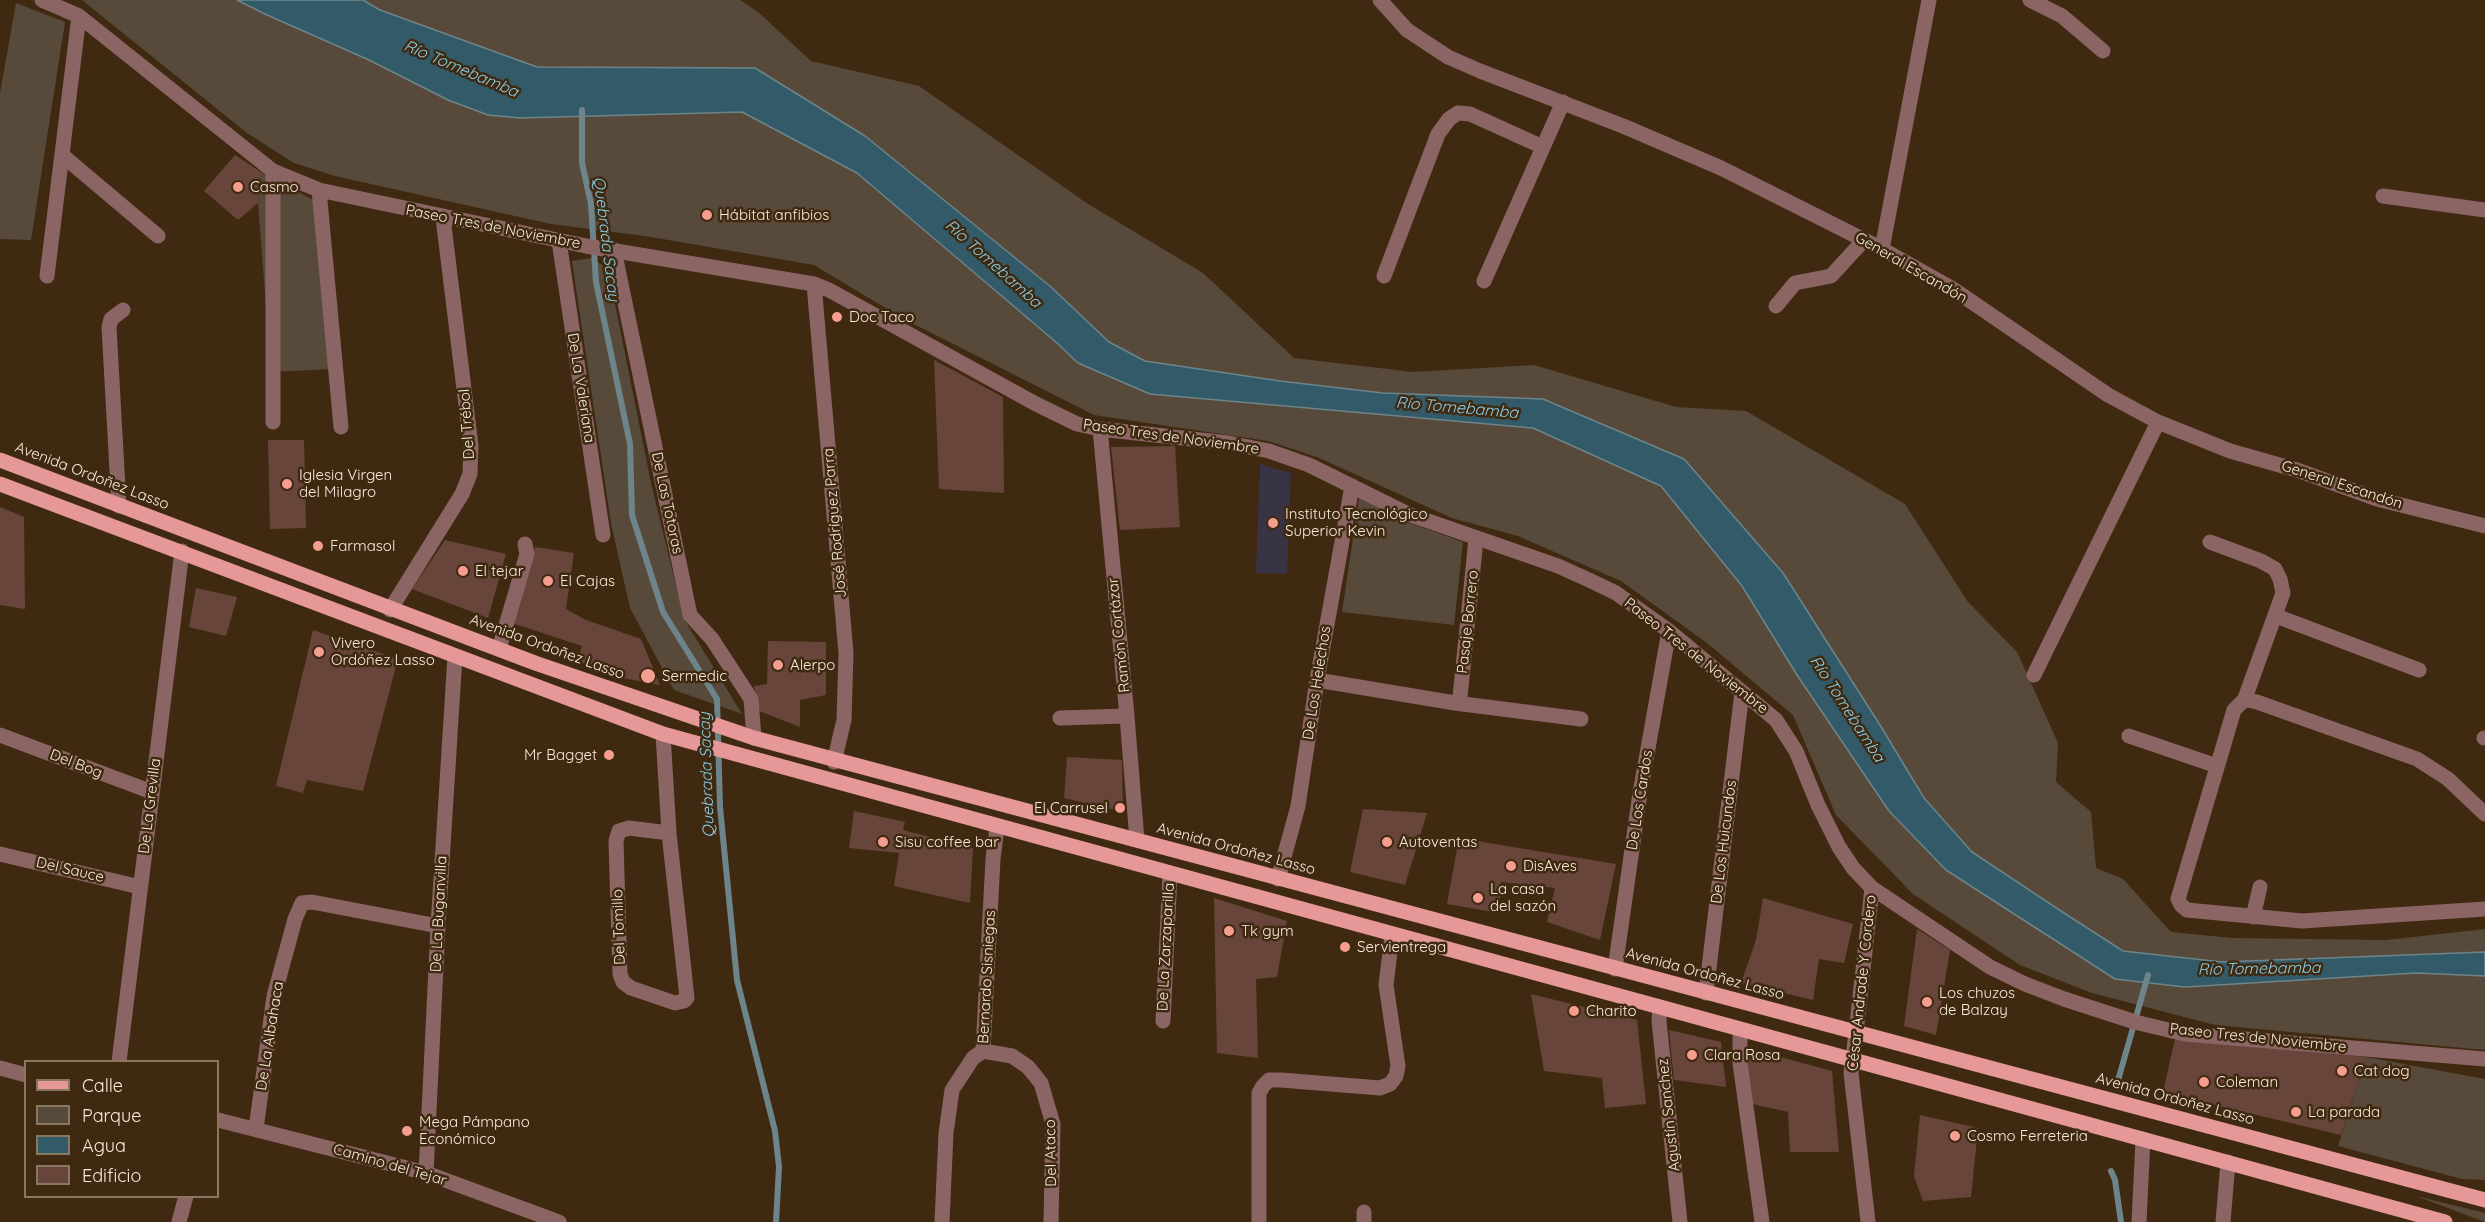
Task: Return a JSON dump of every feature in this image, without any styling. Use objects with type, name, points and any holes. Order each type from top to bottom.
[{"type":"main road","name":"Avenida Ordoñez Lasso","points":[[0,460],[390,610],[685,716],[834,762],[1137,840],[2485,1200]]},
{"type":"main road","points":[[0,484],[678,739],[2445,1222]]},
{"type":"street","name":"Paseo Tres de Noviembre","points":[[42,0],[79,16],[273,171],[318,190],[559,241],[814,284],[1077,424],[1100,429],[1228,443],[1269,451],[1309,465],[1408,514],[1558,566],[1616,593],[1669,631],[1764,708],[1787,735],[1796,751],[1818,805],[1839,847],[1853,868],[1872,888],[1990,967],[2064,999],[2135,1022],[2185,1034],[2485,1059]]},
{"type":"street","name":"General Escandón","points":[[1380,0],[1407,30],[1448,57],[1623,126],[1721,168],[1882,249],[1953,289],[2108,395],[2158,422],[2230,451],[2297,470],[2377,499],[2485,526]]},
{"type":"street","points":[[1882,249],[1929,0]]},
{"type":"street","points":[[2030,0],[2062,16],[2103,51]]},
{"type":"street","points":[[48,276],[79,16]]},
{"type":"street","points":[[1484,281],[1563,102]]},
{"type":"street","points":[[1384,276],[1438,134],[1449,119],[1458,113],[1470,114],[1543,147]]},
{"type":"street","points":[[62,155],[158,236]]},
{"type":"street","points":[[273,171],[273,423]]},
{"type":"street","points":[[318,190],[341,427]]},
{"type":"street","points":[[2383,196],[2485,210]]},
{"type":"street","name":"Del Trébol","points":[[390,610],[462,494],[470,474],[471,446],[443,218]]},
{"type":"street","points":[[1776,306],[1795,282],[1831,276],[1864,240]]},
{"type":"street","name":"De La Valeriana","points":[[559,241],[603,535]]},
{"type":"street","name":"De Las Totoras","points":[[609,249],[690,615],[712,639],[751,699],[754,738]]},
{"type":"street","name":"José Rodríguez Parra","points":[[814,284],[846,653],[844,720],[834,762]]},
{"type":"street","points":[[119,506],[109,327],[111,319],[123,310]]},
{"type":"street","points":[[2034,675],[2158,422]]},
{"type":"street","name":"Ramón Cortázar","points":[[1100,429],[1137,840]]},
{"type":"street","name":"De Los Helechos","points":[[1278,879],[1298,806],[1317,680],[1352,486]]},
{"type":"street","name":"Pasaje Borrero","points":[[1455,703],[1460,697],[1476,539]]},
{"type":"street","points":[[2210,542],[2261,561],[2274,569],[2280,579],[2283,593],[2244,701],[2234,710],[2178,899],[2181,905],[2187,910],[2302,921],[2485,909]]},
{"type":"street","points":[[499,649],[527,554],[525,544]]},
{"type":"street","name":"De La Grevilla","points":[[118,1060],[182,551]]},
{"type":"street","points":[[2276,616],[2420,670]]},
{"type":"street","name":"De Los Cardos","points":[[1615,969],[1640,793],[1669,631]]},
{"type":"street","name":"De La Buganvilla","points":[[426,1173],[438,926],[456,656]]},
{"type":"street","points":[[1317,680],[1455,703],[1581,719]]},
{"type":"street","name":"De Los Huicundos","points":[[1706,993],[1742,692]]},
{"type":"street","points":[[2244,701],[2257,702],[2417,759],[2448,779],[2485,814]]},
{"type":"street","points":[[1059,718],[1127,716]]},
{"type":"street","name":"Del Tomillo","points":[[663,734],[669,833],[687,998],[675,1003],[631,988],[623,982],[620,974],[616,853],[619,831],[629,828],[669,833]]},
{"type":"street","name":"Del Bog","points":[[0,735],[152,792]]},
{"type":"street","points":[[2129,736],[2217,766]]},
{"type":"street","name":"Bernardo Sisniegas","points":[[942,1222],[946,1133],[952,1090],[973,1058],[983,1051],[993,859],[997,827]]},
{"type":"street","name":"Del Sauce","points":[[0,854],[140,887]]},
{"type":"street","name":"De La Zarzaparilla","points":[[1163,1021],[1170,874]]},
{"type":"street","points":[[2253,917],[2260,887]]},
{"type":"street","name":"César Andrade Y Cordero","points":[[1868,1222],[1852,1092],[1851,1060],[1872,888]]},
{"type":"street","name":"De La Albahaca","points":[[256,1129],[274,996],[295,919],[302,903],[312,902],[438,926]]},
{"type":"street","points":[[1259,1222],[1259,1093],[1263,1086],[1269,1080],[1281,1080],[1380,1088],[1390,1084],[1396,1076],[1398,1066],[1386,985],[1392,935]]},
{"type":"street","name":"Agustín Sanchez","points":[[1660,1007],[1659,1021],[1680,1222]]},
{"type":"street","points":[[1740,1029],[1740,1063],[1762,1222]]},
{"type":"street","name":"Del Ataco","points":[[983,1051],[1012,1056],[1028,1067],[1041,1083],[1053,1124],[1051,1222]]},
{"type":"street","points":[[0,1068],[24,1074]]},
{"type":"street","name":"Camino del Tejar","points":[[219,1120],[426,1173],[559,1222]]},
{"type":"street","points":[[2139,1222],[2143,1139]]},
{"type":"street","points":[[2223,1222],[2228,1162]]},
{"type":"street","points":[[179,1222],[186,1198]]},
{"type":"shaded area","name":"Instituto Tecnológico Superior Kevin","points":[[1260,464],[1291,473],[1287,574],[1256,573]]},
{"type":"green space","points":[[82,0],[237,0],[369,60],[448,100],[675,113],[742,112],[857,173],[1078,363],[1150,394],[1533,428],[1661,486],[1742,586],[1797,675],[1889,811],[1946,870],[2115,979],[2185,987],[2416,973],[2485,976],[2485,1050],[2215,1025],[2092,993],[2020,965],[1913,894],[1836,815],[1793,715],[1707,643],[1621,581],[1518,536],[1452,518],[1317,457],[1268,441],[1094,415],[904,319],[814,265],[645,236],[551,224],[335,176],[294,163],[247,133]]},
{"type":"green space","points":[[363,0],[740,0],[758,12],[811,61],[919,86],[1088,204],[1203,273],[1294,358],[1413,372],[1534,365],[1676,407],[1746,411],[1905,504],[1968,602],[2017,652],[2058,743],[2056,782],[2091,812],[2096,868],[2123,879],[2171,932],[2232,938],[2386,940],[2485,929],[2485,952],[2222,962],[2123,951],[1972,852],[1924,798],[1783,574],[1698,477],[1543,399],[1383,393],[1280,381],[1145,361],[1109,342],[1051,287],[865,136],[755,69],[537,67],[380,10]]},
{"type":"green space","points":[[16,3],[65,22],[31,240],[0,239],[0,93]]},
{"type":"green space","points":[[261,172],[319,203],[333,369],[271,372],[258,203]]},
{"type":"green space","points":[[591,258],[608,269],[651,483],[684,619],[742,714],[674,690],[630,608],[611,523],[572,261]]},
{"type":"green space","points":[[1359,498],[1407,522],[1463,542],[1454,625],[1342,612]]},
{"type":"green space","points":[[2366,1057],[2485,1079],[2485,1180],[2462,1179],[2338,1146]]},
{"type":"green space","points":[[2416,1196],[2485,1213],[2485,1222]]},
{"type":"water","name":"Río Tomebamba","points":[[237,0],[363,0],[380,10],[537,67],[755,68],[865,136],[1051,287],[1109,342],[1145,361],[1280,381],[1383,393],[1543,399],[1684,459],[1783,573],[1924,798],[1972,852],[2061,911],[2123,951],[2222,962],[2485,952],[2485,976],[2416,973],[2185,987],[2115,979],[1946,870],[1889,811],[1797,675],[1742,586],[1661,486],[1533,428],[1150,394],[1078,363],[857,173],[742,112],[520,118],[488,115],[448,100],[369,60]]},
{"type":"building","points":[[235,155],[261,172],[258,203],[238,220],[204,191]]},
{"type":"building","points":[[934,360],[1003,397],[1004,493],[939,489]]},
{"type":"building","name":"Iglesia Virgen del Milagro","points":[[268,440],[304,440],[306,528],[270,529]]},
{"type":"building","points":[[1175,446],[1180,527],[1120,530],[1111,447]]},
{"type":"building","points":[[0,507],[24,517],[25,609],[0,605]]},
{"type":"building","name":"El tejar","points":[[445,540],[506,554],[488,618],[412,589]]},
{"type":"building","points":[[535,547],[574,553],[566,609],[586,620],[641,639],[660,685],[623,678],[577,661],[582,646],[512,623]]},
{"type":"building","points":[[196,588],[237,597],[226,636],[189,627]]},
{"type":"building","points":[[313,630],[398,659],[363,791],[307,780],[303,793],[276,786]]},
{"type":"building","points":[[768,641],[826,642],[826,695],[800,700],[800,727],[759,711],[754,686],[767,684]]},
{"type":"building","points":[[1067,757],[1122,760],[1123,812],[1064,798]]},
{"type":"building","name":"Autoventas","points":[[1363,809],[1427,813],[1405,885],[1350,872]]},
{"type":"building","points":[[854,811],[905,822],[903,830],[973,848],[970,903],[894,886],[899,853],[849,848]]},
{"type":"building","points":[[1459,838],[1616,864],[1600,940],[1547,922],[1555,888],[1501,882],[1499,913],[1447,904]]},
{"type":"building","points":[[1214,898],[1287,921],[1277,977],[1256,979],[1258,1058],[1217,1053]]},
{"type":"building","points":[[1763,898],[1853,924],[1844,963],[1819,959],[1813,1000],[1741,983],[1756,940]]},
{"type":"building","points":[[1917,929],[1950,950],[1936,1035],[1904,1026]]},
{"type":"building","points":[[1531,994],[1637,1020],[1646,1104],[1605,1108],[1602,1078],[1544,1071]]},
{"type":"building","points":[[1669,1030],[1721,1042],[1726,1087],[1674,1080]]},
{"type":"building","points":[[2175,1039],[2366,1057],[2341,1135],[2219,1106],[2162,1096]]},
{"type":"building","points":[[1743,1047],[1832,1071],[1839,1152],[1790,1152],[1788,1112],[1748,1103]]},
{"type":"building","points":[[1920,1115],[1978,1128],[1971,1197],[1923,1201],[1914,1176]]},
{"type":"waterway","name":"Quebrada Sacay","points":[[582,110],[582,163],[591,204],[596,282],[630,444],[632,515],[663,612],[717,699],[720,807],[737,980],[775,1131],[779,1167],[776,1222]]},
{"type":"waterway","points":[[2117,1084],[2148,975]]},
{"type":"waterway","points":[[2111,1171],[2115,1180],[2121,1222]]},
{"type":"place","name":"Casmo","points":[[238,187]]},
{"type":"place","name":"Hábitat anfibios","points":[[707,215]]},
{"type":"place","name":"Doc Taco","points":[[837,317]]},
{"type":"place","name":"Iglesia Virgen del Milagro","points":[[287,484]]},
{"type":"place","name":"Instituto Tecnológico Superior Kevin","points":[[1273,523]]},
{"type":"place","name":"Farmasol","points":[[318,546]]},
{"type":"place","name":"El tejar","points":[[463,571]]},
{"type":"place","name":"El Cajas","points":[[548,581]]},
{"type":"place","name":"Vivero Ordóñez Lasso","points":[[319,652]]},
{"type":"place","name":"Alerpo","points":[[778,665]]},
{"type":"place","name":"Sermedic","points":[[648,676]]},
{"type":"place","name":"Mr Bagget","points":[[609,755]]},
{"type":"place","name":"El Carrusel","points":[[1120,808]]},
{"type":"place","name":"Sisu coffee bar","points":[[883,842]]},
{"type":"place","name":"Autoventas","points":[[1387,842]]},
{"type":"place","name":"DisAves","points":[[1511,866]]},
{"type":"place","name":"La casa del sazón","points":[[1478,898]]},
{"type":"place","name":"Tk gym","points":[[1229,931]]},
{"type":"place","name":"Servientrega","points":[[1345,947]]},
{"type":"place","name":"Los chuzos de Balzay","points":[[1927,1002]]},
{"type":"place","name":"Charito","points":[[1574,1011]]},
{"type":"place","name":"Clara Rosa","points":[[1692,1055]]},
{"type":"place","name":"Cat dog","points":[[2342,1071]]},
{"type":"place","name":"Coleman","points":[[2204,1082]]},
{"type":"place","name":"La parada","points":[[2296,1112]]},
{"type":"place","name":"Mega Pámpano Económico","points":[[407,1131]]},
{"type":"place","name":"Cosmo Ferreteria","points":[[1955,1136]]}]
